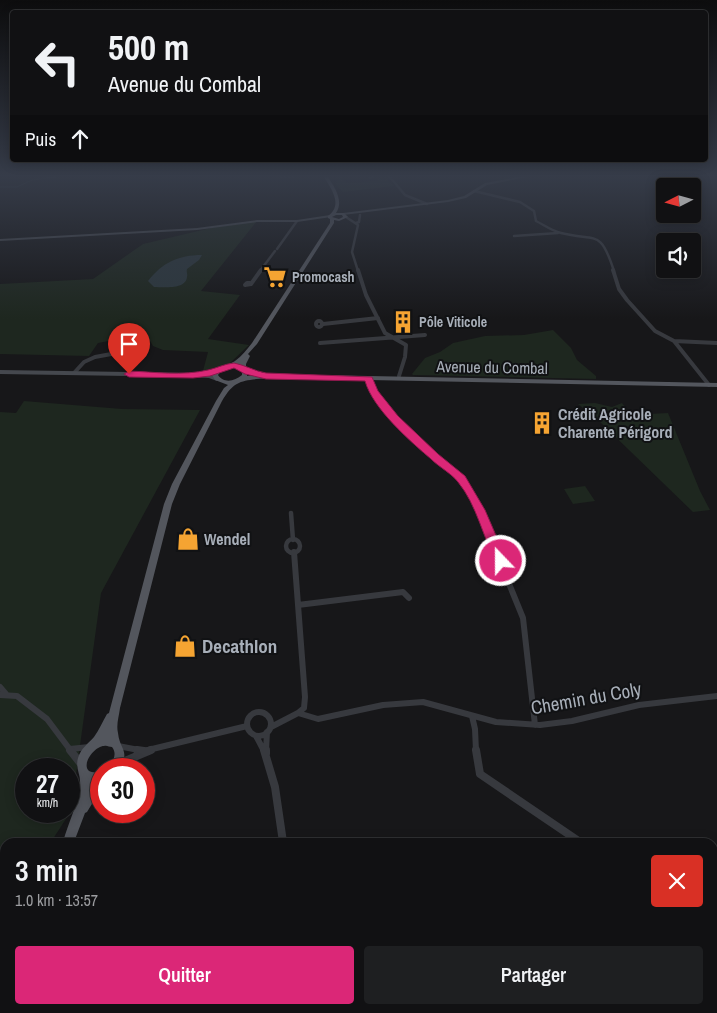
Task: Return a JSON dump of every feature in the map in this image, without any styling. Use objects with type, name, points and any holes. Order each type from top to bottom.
[{"type":"main road","points":[[219,401],[222,388],[215,375],[218,370],[239,361],[254,344],[331,224]]},
{"type":"main road","points":[[120,758],[112,731],[115,708],[153,558],[168,504],[176,484],[226,389],[245,375],[243,362],[335,224]]},
{"type":"main road","points":[[230,366],[266,376]]},
{"type":"main road","points":[[218,380],[238,381],[266,376]]},
{"type":"main road","name":"Avenue du Combal","points":[[266,376],[717,385]]},
{"type":"main road","points":[[80,809],[85,790],[86,775],[81,764],[82,758],[104,731],[115,708]]},
{"type":"main road","points":[[94,744],[106,740],[116,745]]},
{"type":"main road","points":[[86,775],[90,777]]},
{"type":"main road","points":[[80,813],[90,796]]},
{"type":"main road","points":[[70,838],[75,823]]},
{"type":"street","points":[[0,240],[204,229],[235,224]]},
{"type":"street","points":[[251,284],[295,224]]},
{"type":"street","points":[[357,224],[358,227],[352,256],[366,294],[385,334],[402,342],[406,348],[399,375]]},
{"type":"street","points":[[543,224],[560,233]]},
{"type":"street","points":[[514,236],[560,233],[594,237],[601,241],[608,253],[620,289],[654,332],[674,341],[717,342]]},
{"type":"street","points":[[323,324],[378,318]]},
{"type":"street","points":[[320,343],[425,335]]},
{"type":"street","points":[[674,341],[709,385]]},
{"type":"street","points":[[74,373],[84,362],[95,357],[144,348]]},
{"type":"street","points":[[193,375],[218,370]]},
{"type":"street","points":[[0,372],[193,375],[210,376],[218,380]]},
{"type":"street","points":[[369,379],[373,392],[394,418],[434,456],[462,479],[483,518],[523,618],[535,725]]},
{"type":"street","points":[[291,513],[293,540]]},
{"type":"street","points":[[297,540],[301,544],[300,549],[294,552],[286,548],[287,543],[297,540]]},
{"type":"street","points":[[294,552],[305,697],[304,708],[298,714]]},
{"type":"street","points":[[298,606],[404,592],[409,598]]},
{"type":"street","points":[[0,687],[3,695],[17,696],[46,719],[81,764]]},
{"type":"street","name":"Chemin du Coly","points":[[256,736],[269,730],[286,718],[298,714],[318,719],[383,705],[423,702],[508,724],[535,725],[572,721],[639,704],[717,696]]},
{"type":"street","name":"Chemin du Coly","points":[[144,751],[247,726],[248,720],[255,713],[265,713],[270,716],[286,718]]},
{"type":"street","points":[[266,757],[270,716]]},
{"type":"street","points":[[472,716],[475,751],[480,774],[574,838]]},
{"type":"street","points":[[247,726],[249,732],[256,736],[266,757],[275,793],[282,838]]},
{"type":"street","points":[[70,748],[84,749],[94,744]]},
{"type":"street","points":[[116,745],[144,751]]},
{"type":"street","points":[[128,758],[144,751]]},
{"type":"shaded area","points":[[235,224],[254,224],[201,291],[240,295],[208,339],[249,345],[229,364],[203,371],[208,352],[163,350],[153,346],[146,334],[98,343],[89,356],[0,354],[0,284],[93,279],[143,244]]},
{"type":"shaded area","points":[[193,255],[202,255],[199,260],[187,269],[186,281],[183,284],[173,287],[154,287],[148,281],[159,269],[171,261]]},
{"type":"shaded area","points":[[553,330],[571,348],[577,360],[596,376],[596,379],[412,374],[425,358],[440,352],[453,343],[485,336],[524,335]]},
{"type":"shaded area","points":[[24,401],[122,409],[200,410],[101,593],[78,758],[15,758],[15,823],[63,823],[54,838],[0,838],[0,412],[16,413]]},
{"type":"shaded area","points":[[595,403],[612,407],[622,403],[631,415],[668,413],[700,491],[710,510],[693,512],[597,419],[578,404]]},
{"type":"shaded area","points":[[585,486],[595,501],[573,504],[564,489]]},
{"type":"place","name":"Promocash","points":[[275,277]]},
{"type":"place","name":"Pôle Viticole","points":[[403,322]]},
{"type":"place","name":"Crédit Agricole Charente Périgord","points":[[542,423]]},
{"type":"place","name":"Wendel","points":[[188,539]]},
{"type":"place","name":"Decathlon","points":[[185,646]]},
{"type":"route","points":[[129,374],[193,375],[210,373],[225,366],[234,366],[241,367],[248,372],[266,376],[369,379],[373,392],[394,418],[434,456],[462,479],[479,510],[501,561]]}]
